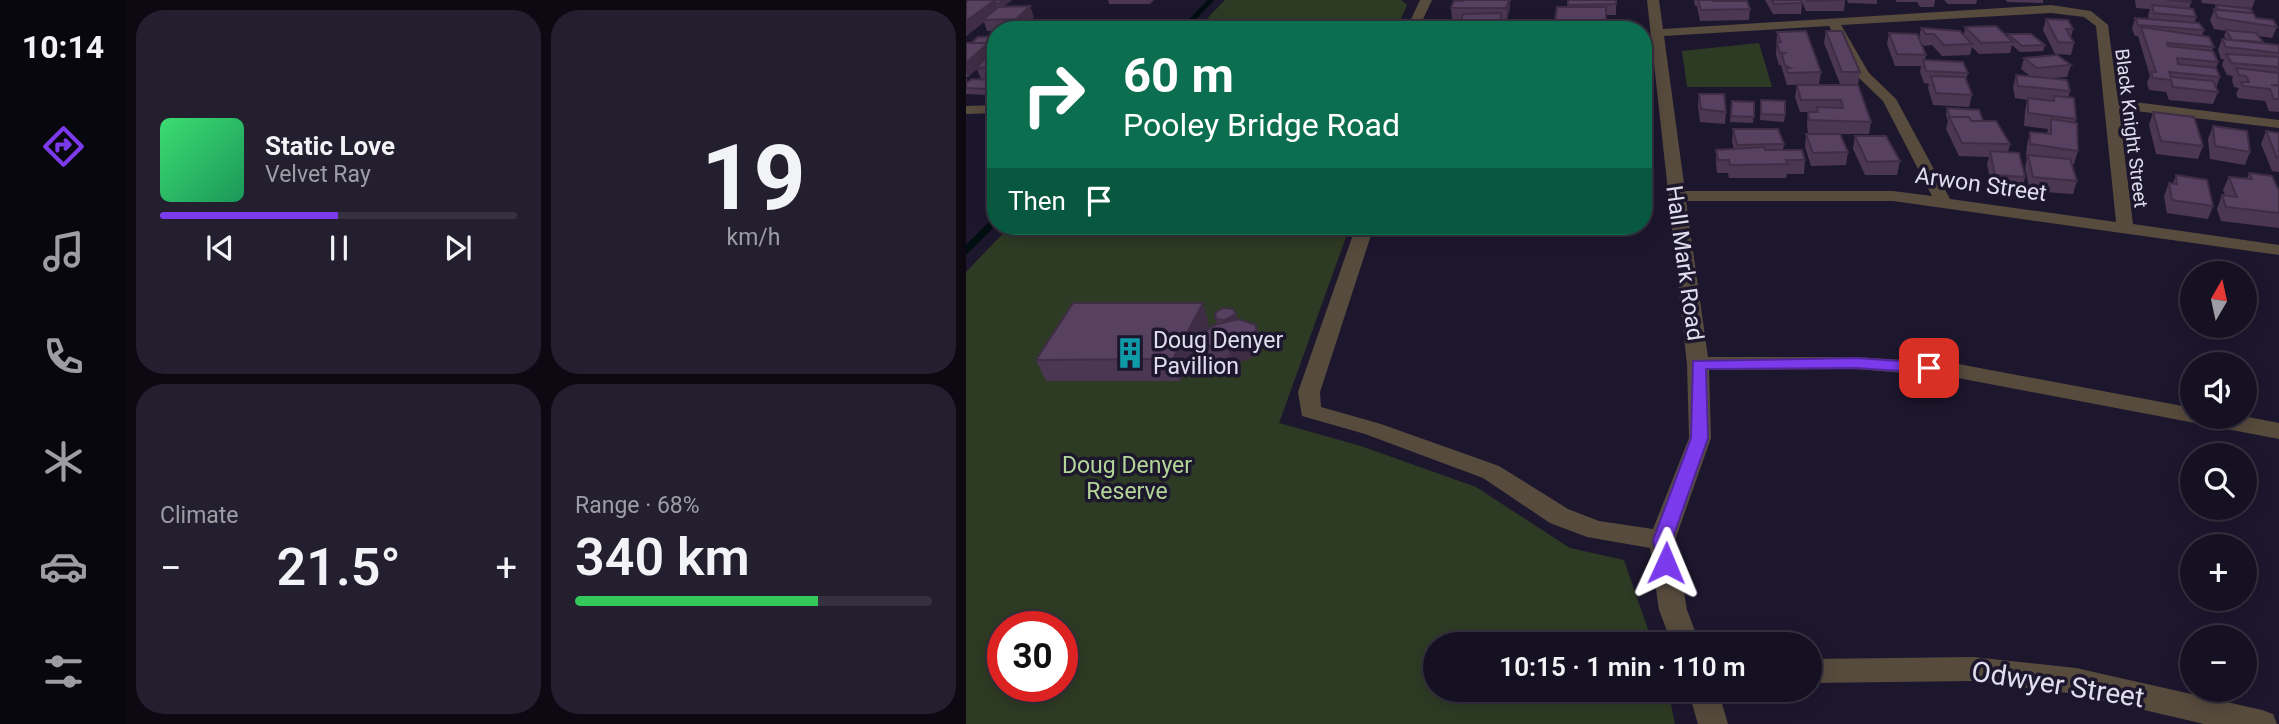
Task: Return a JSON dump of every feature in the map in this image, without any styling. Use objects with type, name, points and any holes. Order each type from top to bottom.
[{"type":"street","points":[[1416,21],[1426,0]]},
{"type":"street","name":"Hall Mark Road","points":[[1653,0],[1675,196],[1698,364],[1700,438],[1662,540],[1673,610],[1681,632]]},
{"type":"street","points":[[1658,38],[2079,16],[2097,4]]},
{"type":"street","name":"Black Knight Street","points":[[2079,16],[2101,34],[2112,104],[2125,228]]},
{"type":"street","points":[[1837,27],[1864,75],[1889,99],[1943,201]]},
{"type":"street","points":[[2112,104],[2279,124]]},
{"type":"street","points":[[966,110],[987,109]]},
{"type":"street","name":"Arwon Street","points":[[1675,196],[1893,195],[2279,250]]},
{"type":"street","points":[[1362,235],[1309,392],[1310,411],[1373,429],[1491,472],[1559,516],[1596,530],[1662,540]]},
{"type":"street","points":[[1698,364],[1856,363],[1953,370],[2180,413]]},
{"type":"street","points":[[2257,427],[2279,431]]},
{"type":"street","name":"Odwyer Street","points":[[1822,671],[1973,668],[2076,681],[2262,724]]},
{"type":"street","points":[[1707,702],[1713,724]]},
{"type":"green space","points":[[1225,0],[1401,0],[1407,5],[1400,21],[1205,21]]},
{"type":"green space","points":[[1759,43],[1772,87],[1687,87],[1682,51]]},
{"type":"green space","name":"Doug Denyer Reserve","points":[[1001,235],[1347,235],[1279,423],[1361,446],[1476,487],[1570,548],[1624,560],[1649,632],[1423,632],[1423,702],[1670,702],[1675,724],[966,724],[966,272]]},
{"type":"building","points":[[968,0],[995,0],[966,21]]},
{"type":"building","points":[[1509,0],[1506,8],[1451,8],[1454,1]]},
{"type":"building","points":[[1568,0],[1616,0],[1616,4],[1568,5]]},
{"type":"building","points":[[1698,0],[1747,1],[1750,9],[1701,10]]},
{"type":"building","points":[[1772,0],[1800,0],[1802,3],[1774,4]]},
{"type":"building","points":[[2152,5],[2193,9],[2196,17],[2154,13]]},
{"type":"building","points":[[2216,5],[2251,9],[2253,13],[2217,10]]},
{"type":"building","points":[[1030,6],[1016,19],[983,20],[998,7]]},
{"type":"building","points":[[1557,7],[1606,7],[1606,20],[1555,20]]},
{"type":"building","points":[[2214,9],[2253,13],[2256,18],[2273,20],[2277,27],[2218,18]]},
{"type":"building","points":[[1501,13],[1500,21],[1461,21],[1463,14]]},
{"type":"building","points":[[2135,18],[2199,23],[2204,30],[2138,25]]},
{"type":"building","points":[[2046,19],[2068,20],[2073,29],[2066,29],[2074,43],[2058,42]]},
{"type":"building","points":[[1996,26],[2013,42],[1981,43],[1965,27]]},
{"type":"building","points":[[2141,27],[2209,37],[2214,47],[2167,43],[2168,46],[2213,51],[2218,62],[2177,58],[2178,64],[2216,68],[2220,77],[2169,72],[2171,77],[2213,81],[2218,92],[2173,87],[2171,80],[2153,78],[2151,72],[2156,72]]},
{"type":"building","points":[[1921,28],[1960,31],[1972,44],[1944,45],[1934,34],[1926,34]]},
{"type":"building","points":[[2226,30],[2256,33],[2263,42],[2232,40]]},
{"type":"building","points":[[1806,31],[1821,72],[1788,73],[1786,68],[1790,68],[1785,65],[1782,55],[1785,53],[1780,53],[1777,43],[1781,42],[1777,32]]},
{"type":"building","points":[[1826,31],[1842,31],[1860,72],[1842,72]]},
{"type":"building","points":[[1889,33],[1917,34],[1926,55],[1897,54]]},
{"type":"building","points":[[2008,34],[2031,34],[2045,45],[2022,46]]},
{"type":"building","points":[[987,36],[987,43],[971,43],[978,37]]},
{"type":"building","points":[[2222,39],[2279,45],[2279,53],[2226,47]]},
{"type":"building","points":[[966,43],[987,43],[987,44],[966,63]]},
{"type":"building","points":[[2226,54],[2279,57],[2279,70],[2277,67],[2232,63]]},
{"type":"building","points":[[2057,55],[2071,65],[2037,68],[2024,58]]},
{"type":"building","points":[[985,59],[987,59],[987,67],[976,68]]},
{"type":"building","points":[[1923,60],[1963,62],[1968,73],[1926,71]]},
{"type":"building","points":[[2236,68],[2279,73],[2279,85],[2271,85],[2279,86],[2279,99],[2274,99],[2270,89],[2243,86],[2241,82],[2249,82],[2246,76],[2239,75]]},
{"type":"building","points":[[2016,75],[2067,80],[2070,91],[2018,86]]},
{"type":"building","points":[[1931,76],[1965,77],[1972,95],[1936,93]]},
{"type":"building","points":[[972,79],[987,80],[987,88],[966,88],[966,83]]},
{"type":"building","points":[[1797,85],[1858,85],[1871,122],[1809,120],[1808,112],[1818,112],[1817,107],[1843,108],[1841,100],[1801,100]]},
{"type":"building","points":[[1699,94],[1724,94],[1726,112],[1701,109]]},
{"type":"building","points":[[2054,96],[2074,98],[2076,119],[2028,113],[2028,98],[2054,101]]},
{"type":"building","points":[[1761,100],[1785,101],[1785,115],[1761,114]]},
{"type":"building","points":[[1732,101],[1754,102],[1754,117],[1731,116]]},
{"type":"building","points":[[1947,108],[1979,110],[1983,121],[1971,121],[1969,117],[1950,117]]},
{"type":"building","points":[[2153,112],[2194,117],[2203,146],[2161,141]]},
{"type":"building","points":[[1949,117],[1969,117],[1971,121],[1996,121],[2010,144],[1962,143]]},
{"type":"building","points":[[2051,119],[2077,123],[2078,151],[2030,144],[2030,132],[2051,134]]},
{"type":"building","points":[[2213,126],[2247,131],[2250,152],[2215,146]]},
{"type":"building","points":[[1733,129],[1778,129],[1784,144],[1737,145]]},
{"type":"building","points":[[2266,131],[2279,133],[2279,158],[2277,158]]},
{"type":"building","points":[[1806,134],[1840,134],[1848,152],[1813,153]]},
{"type":"building","points":[[1855,136],[1886,136],[1900,161],[1867,162]]},
{"type":"building","points":[[1764,147],[1765,150],[1802,150],[1805,160],[1786,160],[1788,164],[1730,165],[1729,160],[1718,160],[1716,150]]},
{"type":"building","points":[[1990,151],[2019,153],[2025,177],[1995,175]]},
{"type":"building","points":[[2028,155],[2070,159],[2077,181],[2033,177]]},
{"type":"building","points":[[2249,173],[2272,176],[2279,191],[2279,213],[2226,207],[2222,195],[2237,197],[2229,177],[2252,179]]},
{"type":"building","points":[[2176,175],[2207,180],[2213,206],[2172,200],[2169,183],[2177,184]]},
{"type":"building","points":[[1073,303],[1203,303],[1173,359],[1036,360]]},
{"type":"building","points":[[1223,308],[1233,309],[1236,314],[1225,320],[1216,319],[1215,313]]},
{"type":"building","points":[[1238,319],[1256,325],[1256,335],[1245,344],[1228,349],[1211,347],[1203,340],[1207,330],[1214,325]]},
{"type":"waterway","points":[[1191,21],[1211,0]]},
{"type":"waterway","points":[[966,250],[987,229]]},
{"type":"place","name":"Doug Denyer Pavillion","points":[[1130,353]]},
{"type":"route","points":[[1666,563],[1662,540],[1700,438],[1698,364],[1856,363],[1929,368]]}]
